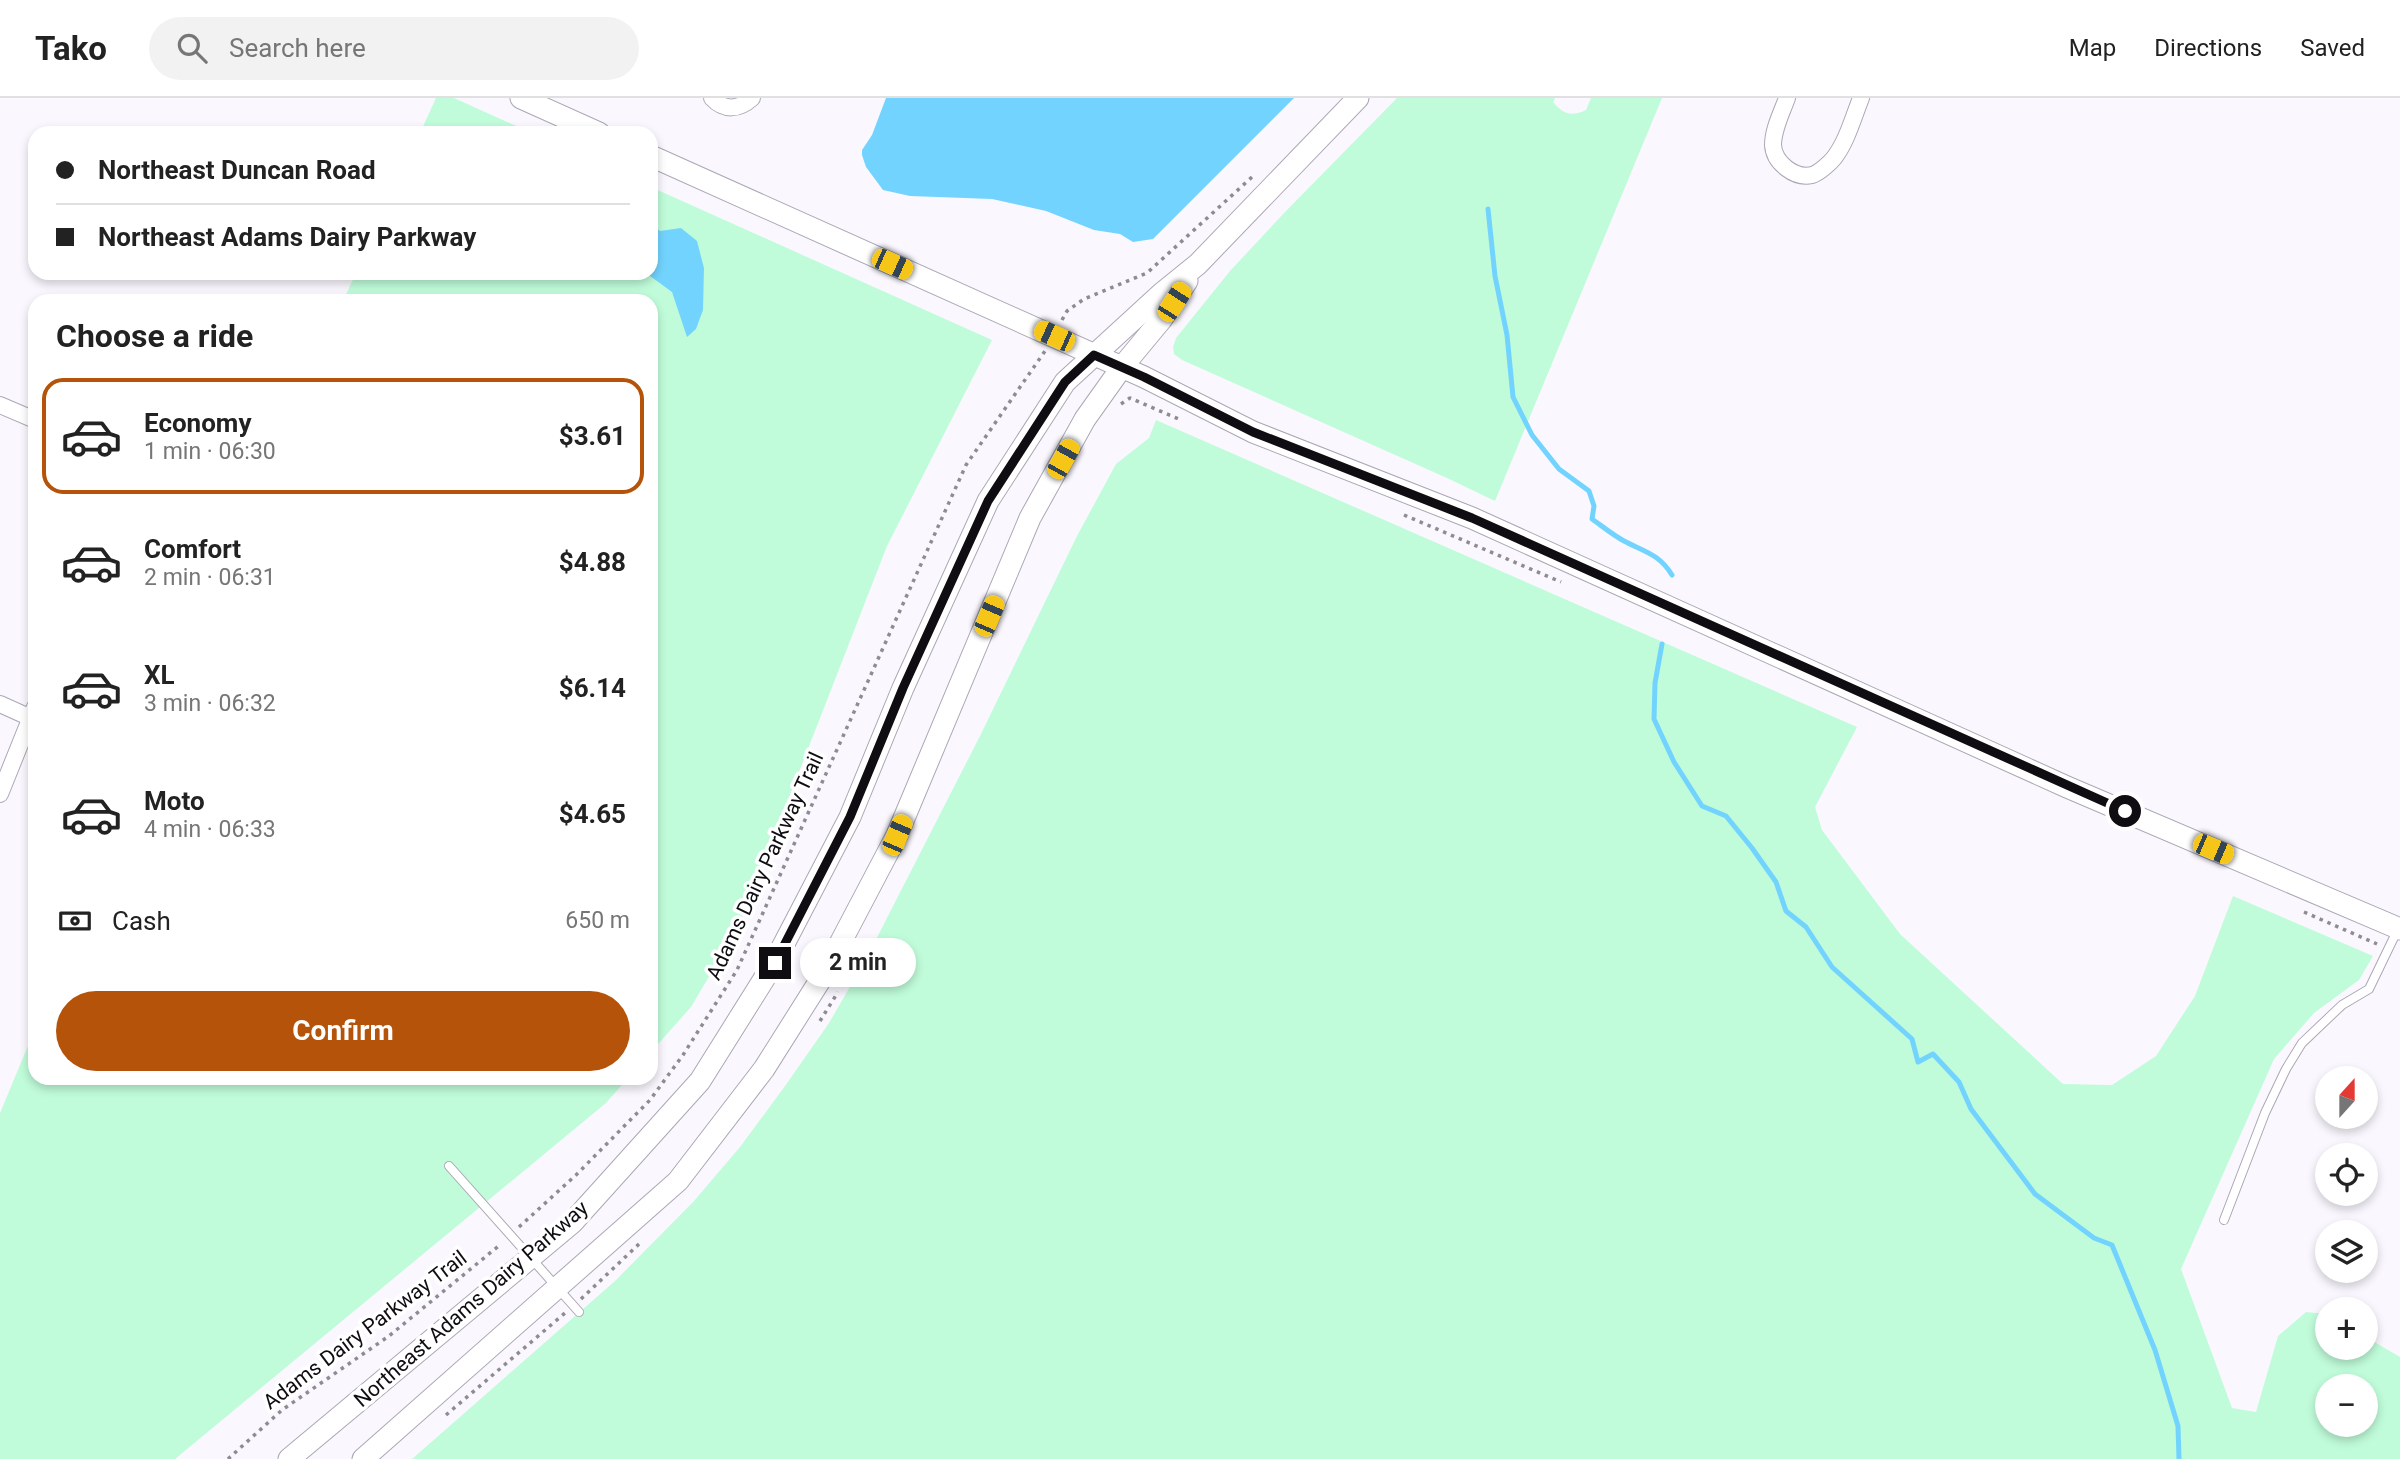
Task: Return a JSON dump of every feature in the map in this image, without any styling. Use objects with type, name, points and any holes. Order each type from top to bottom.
[{"type":"main road","points":[[521,98],[584,126]]},
{"type":"main road","name":"Northeast Adams Dairy Parkway","points":[[289,1459],[572,1223],[700,1081],[775,963],[850,817],[903,688],[988,501],[1065,382],[1161,294],[1198,264],[1359,98]]},
{"type":"main road","points":[[658,159],[1122,367],[1253,432],[1472,518],[2074,790],[2399,928]]},
{"type":"main road","name":"Northeast Adams Dairy Parkway","points":[[363,1459],[678,1181],[764,1069],[824,974],[897,835],[1030,518],[1085,419],[1122,367],[1161,320],[1198,264]]},
{"type":"street","points":[[712,98],[722,106],[730,108],[746,104],[752,98]]},
{"type":"street","points":[[1787,98],[1777,123],[1773,147],[1780,163],[1794,174],[1813,175],[1833,160],[1861,98]]},
{"type":"street","points":[[0,405],[28,417]]},
{"type":"street","points":[[0,704],[28,712]]},
{"type":"street","points":[[0,794],[28,725]]},
{"type":"lane","points":[[2224,1220],[2265,1113],[2286,1069],[2302,1043],[2342,1005],[2369,989],[2399,928]]},
{"type":"lane","points":[[449,1166],[576,1309]]},
{"type":"path","points":[[1062,321],[1067,311],[1084,299],[1147,273],[1256,174]]},
{"type":"path","name":"Adams Dairy Parkway Trail","points":[[228,1459],[282,1410],[389,1336],[476,1266],[576,1175],[650,1100],[683,1055],[737,970],[967,465],[1034,369]]},
{"type":"path","points":[[1117,407],[1130,398]]},
{"type":"path","points":[[814,1029],[830,1007],[864,944]]},
{"type":"path","points":[[446,1415],[576,1309],[646,1237]]},
{"type":"green space","points":[[436,98],[454,98],[516,126],[423,126]]},
{"type":"green space","points":[[1397,98],[1555,98],[1553,102],[1557,106],[1572,114],[1586,110],[1591,98],[1662,98],[1495,501],[1182,360],[1174,354],[1176,338],[1230,271]]},
{"type":"green space","points":[[658,190],[992,340],[887,546],[739,926],[691,1007],[658,1044],[658,294],[346,294],[353,280],[658,280]]},
{"type":"green space","points":[[1156,420],[1857,727],[1815,807],[1822,830],[1900,934],[2063,1084],[2112,1085],[2156,1056],[2195,996],[2233,896],[2373,956],[2359,980],[2314,1013],[2274,1059],[2181,1269],[2232,1408],[2256,1412],[2278,1336],[2306,1312],[2315,1313],[2315,1360],[2378,1360],[2378,1344],[2400,1357],[2400,1459],[412,1459],[615,1281],[694,1201],[740,1147],[785,1086],[829,1023],[866,959],[980,736],[1077,536],[1116,464],[1149,438]]},
{"type":"green space","points":[[28,1046],[28,1085],[622,1085],[606,1103],[175,1459],[0,1459],[0,1113]]},
{"type":"water","points":[[886,98],[1294,98],[1153,239],[1133,242],[1120,234],[1094,230],[1046,211],[992,199],[910,196],[883,190],[866,167],[862,150],[872,135]]},
{"type":"water","points":[[681,228],[697,241],[704,268],[703,310],[696,329],[687,337],[672,292],[656,280],[658,280],[658,229]]},
{"type":"waterway","points":[[1488,209],[1495,276],[1507,335],[1513,397],[1532,435],[1559,469],[1589,491],[1594,506],[1592,519],[1620,539],[1657,558],[1672,575]]},
{"type":"waterway","points":[[1662,644],[1655,683],[1654,719],[1674,762],[1702,806],[1726,816],[1776,882],[1786,911],[1806,927],[1832,967],[1912,1039],[1918,1062],[1933,1054],[1959,1082],[1971,1109],[2035,1194],[2094,1238],[2112,1245],[2155,1350],[2178,1426],[2179,1459]]},
{"type":"route","points":[[775,963],[850,817],[903,688],[988,501],[1065,382],[1094,355],[1253,432],[1472,518],[2125,811]]}]
